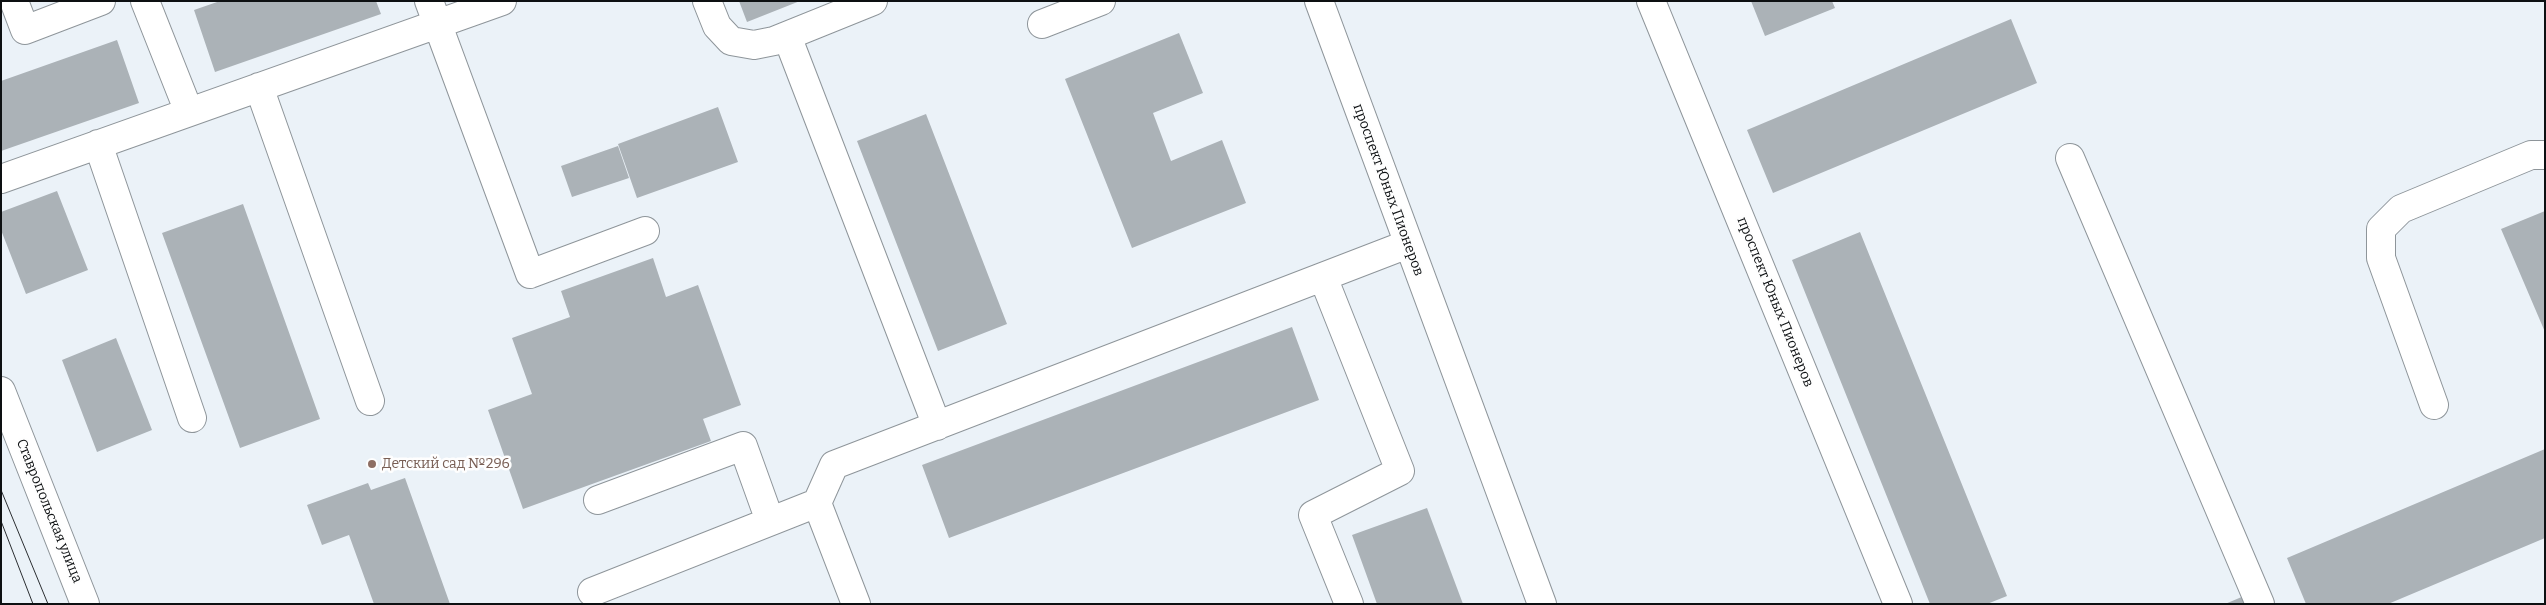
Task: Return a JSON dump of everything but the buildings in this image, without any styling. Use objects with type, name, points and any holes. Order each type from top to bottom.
[{"type":"street","points":[[14,1],[25,30],[100,1]]},
{"type":"street","points":[[145,1],[189,112]]},
{"type":"street","points":[[1,179],[259,87],[433,12],[502,1]]},
{"type":"street","points":[[707,1],[716,26],[731,41],[754,45],[774,41],[873,1]]},
{"type":"street","points":[[1042,24],[1101,1]]},
{"type":"street","name":"проспект Юных Пионеров","points":[[1319,1],[1542,604]]},
{"type":"street","name":"проспект Юных Пионеров","points":[[1651,1],[1898,604]]},
{"type":"street","points":[[433,12],[530,274],[645,231]]},
{"type":"street","points":[[787,36],[937,426]]},
{"type":"street","points":[[259,87],[370,401]]},
{"type":"street","points":[[98,144],[192,418]]},
{"type":"street","points":[[2434,405],[2381,258],[2382,229],[2401,208],[2531,155],[2545,155]]},
{"type":"street","points":[[2070,158],[2260,604]]},
{"type":"street","points":[[592,592],[817,503],[834,465],[1408,244]]},
{"type":"street","points":[[1323,277],[1400,471],[1313,515],[1348,604]]},
{"type":"street","name":"Ставропольская улица","points":[[1,391],[85,604]]},
{"type":"street","points":[[598,500],[743,446],[770,521]]},
{"type":"street","points":[[817,503],[856,604]]},
{"type":"tram line","points":[[1,490],[48,604]]},
{"type":"tram line","points":[[1,521],[33,604]]},
{"type":"place","name":"Детский сад №296","points":[[372,464]]}]
